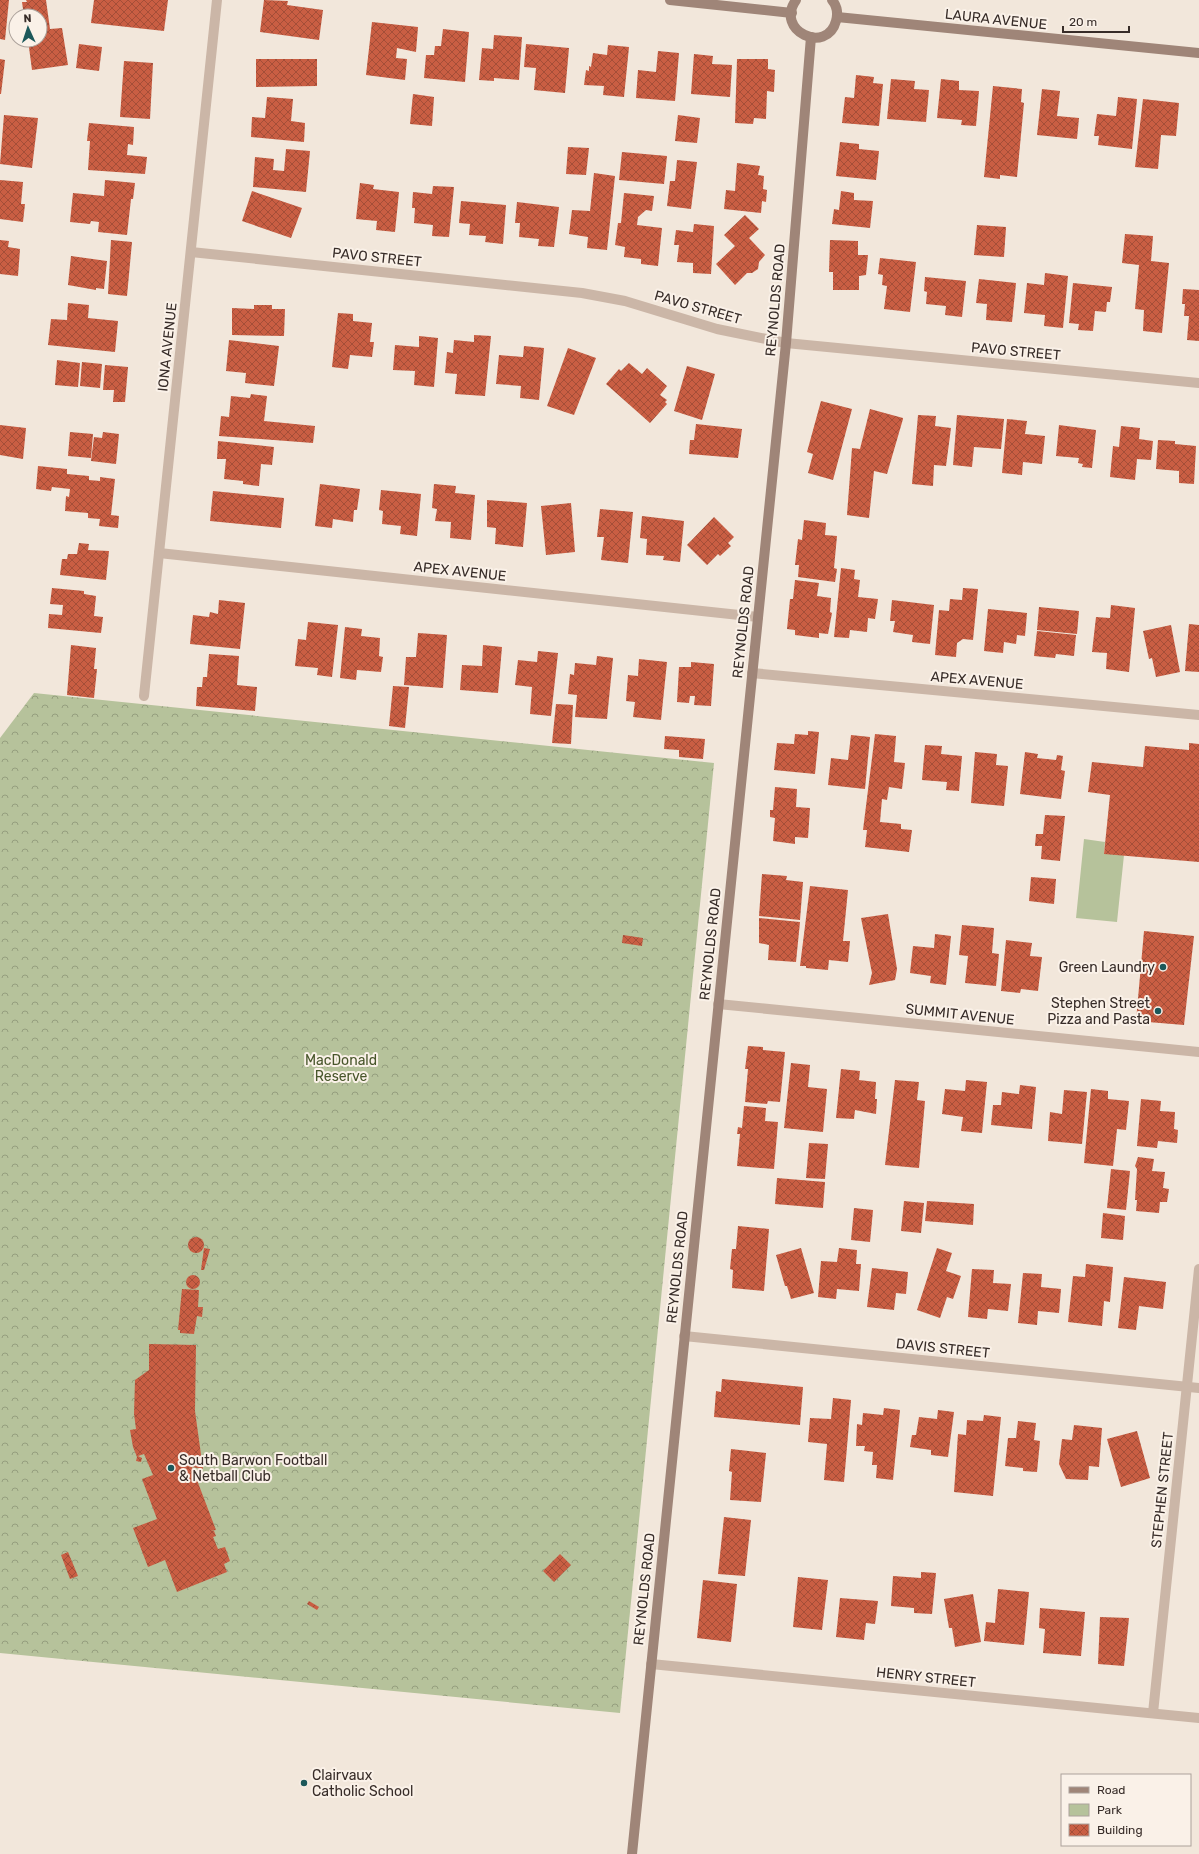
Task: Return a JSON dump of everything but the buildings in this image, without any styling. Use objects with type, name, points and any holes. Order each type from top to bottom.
[{"type":"street","name":"IONA AVENUE","points":[[144,696],[217,0]]},
{"type":"street","points":[[670,0],[792,13]]},
{"type":"street","points":[[796,0],[792,13],[793,24],[797,30],[804,35],[811,37],[826,34],[832,30],[838,17],[837,9],[832,0]]},
{"type":"street","name":"LAURA AVENUE","points":[[838,17],[1199,53]]},
{"type":"street","name":"REYNOLDS ROAD","points":[[632,1854],[786,343],[811,37]]},
{"type":"street","name":"PAVO STREET","points":[[191,252],[582,293],[624,301],[717,329],[786,343],[1199,383]]},
{"type":"street","name":"APEX AVENUE","points":[[159,553],[758,617]]},
{"type":"street","name":"APEX AVENUE","points":[[752,673],[1199,716]]},
{"type":"street","name":"SUMMIT AVENUE","points":[[718,1004],[1199,1052]]},
{"type":"street","name":"STEPHEN STREET","points":[[1153,1713],[1199,1269]]},
{"type":"street","name":"DAVIS STREET","points":[[684,1336],[1199,1388]]},
{"type":"street","name":"HENRY STREET","points":[[651,1664],[1199,1718]]},
{"type":"green space","name":"MacDonald Reserve","points":[[34,693],[714,763],[620,1713],[0,1653],[0,738]]},
{"type":"green space","points":[[1084,839],[1105,842],[1104,853],[1124,855],[1117,922],[1076,918]]},
{"type":"place","name":"Green Laundry","points":[[1163,967]]},
{"type":"place","name":"Stephen Street Pizza and Pasta","points":[[1158,1011]]},
{"type":"place","name":"South Barwon Football & Netball Club","points":[[171,1468]]},
{"type":"place","name":"Clairvaux Catholic School","points":[[304,1783]]}]
